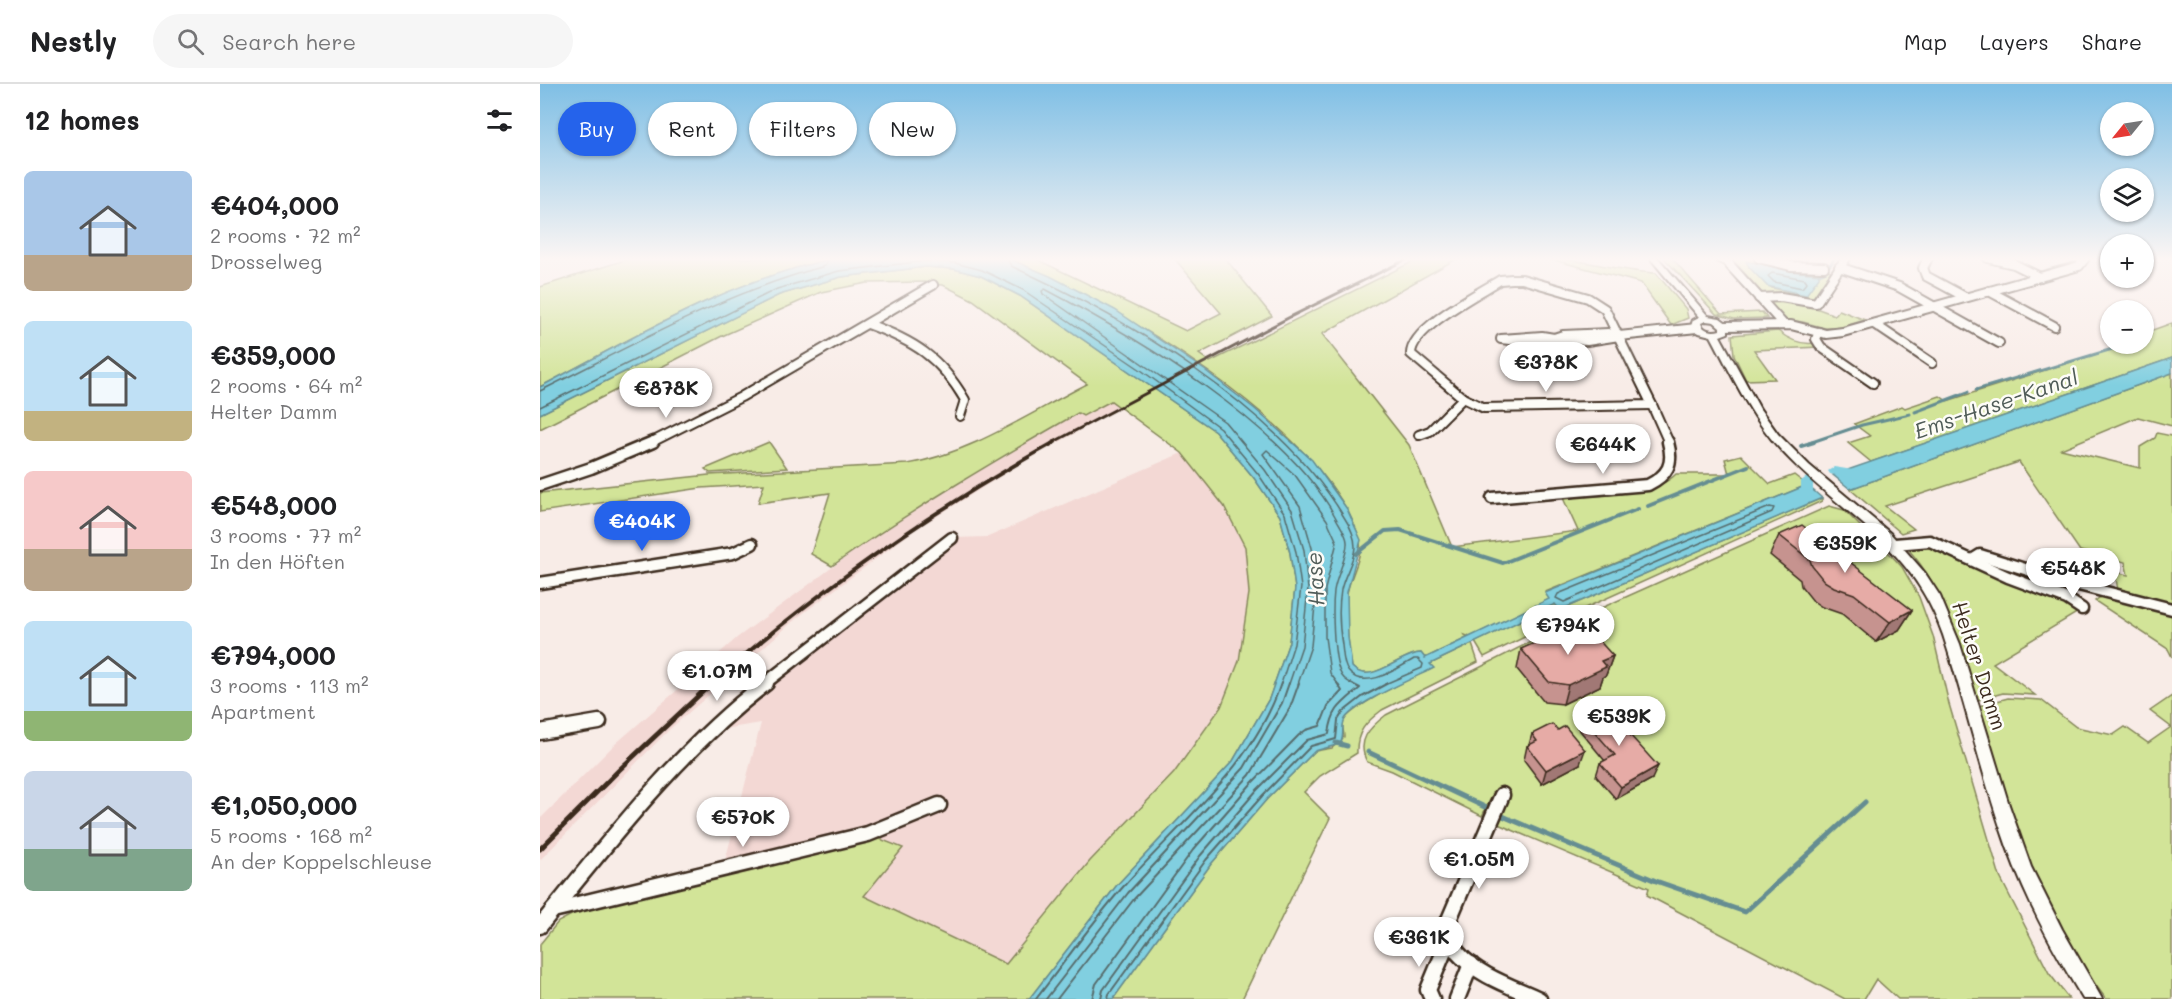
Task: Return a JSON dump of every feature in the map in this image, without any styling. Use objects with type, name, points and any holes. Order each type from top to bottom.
[{"type":"street","points":[[540,485],[615,458],[707,414],[907,301]]},
{"type":"street","points":[[1468,301],[1422,331],[1412,346],[1411,354],[1463,398],[1484,408],[1652,405]]},
{"type":"street","points":[[1492,498],[1648,485],[1662,480],[1667,474],[1673,459],[1663,427],[1605,309],[1599,303],[1592,301]]},
{"type":"street","points":[[1690,301],[1705,318]]},
{"type":"street","points":[[1762,301],[1783,324]]},
{"type":"street","points":[[1803,301],[1816,303],[1817,301]]},
{"type":"street","points":[[1923,301],[1999,343]]},
{"type":"street","points":[[1554,338],[1544,341],[1512,342],[1501,339],[1542,336],[1554,338],[1566,340],[1610,339],[1619,336],[1697,328],[1720,330],[1783,324],[1837,334],[1952,301]]},
{"type":"street","points":[[2007,301],[2054,326]]},
{"type":"street","points":[[1697,328],[1696,322],[1705,318],[1717,320],[1720,330]]},
{"type":"street","points":[[868,324],[919,345],[940,362],[964,400],[960,416]]},
{"type":"street","points":[[1874,324],[1932,363]]},
{"type":"street","name":"Helter Damm","points":[[1720,330],[1760,416],[1785,448],[1895,544],[1935,599],[1961,669],[2007,825],[2034,896],[2063,951],[2093,999]]},
{"type":"street","points":[[1818,332],[1815,339],[1821,347],[1873,383]]},
{"type":"street","points":[[1419,435],[1430,431],[1463,398]]},
{"type":"street","points":[[540,926],[676,762],[706,732],[737,705],[952,538]]},
{"type":"street","points":[[1895,544],[1930,541],[2008,577],[2067,599],[2082,609]]},
{"type":"street","points":[[540,586],[733,553],[752,544]]},
{"type":"street","points":[[1972,560],[1980,555],[2085,587],[2172,609]]},
{"type":"street","points":[[540,732],[599,722]]},
{"type":"street","points":[[1500,799],[1448,922],[1450,937],[1458,953],[1471,964],[1539,999]]},
{"type":"street","points":[[553,910],[868,834],[939,805]]},
{"type":"street","points":[[1432,999],[1428,990],[1450,937]]},
{"type":"street","points":[[1457,999],[1471,964]]},
{"type":"shaded area","points":[[1111,401],[1121,407],[1020,464],[913,531],[797,618],[670,729],[540,860],[540,819],[613,746],[738,637],[884,529],[949,488],[1078,413],[1083,416]]},
{"type":"shaded area","points":[[1182,453],[1223,505],[1245,547],[1249,593],[1239,661],[1221,707],[1174,773],[1090,861],[1006,964],[864,896],[902,848],[875,837],[723,869],[761,723],[706,732],[952,538],[988,537]]},
{"type":"green space","points":[[540,301],[709,301],[648,330],[540,387]]},
{"type":"green space","points":[[768,301],[801,301],[722,336],[540,429],[540,414]]},
{"type":"green space","points":[[974,301],[1027,301],[1215,431],[1254,478],[1280,516],[1290,553],[1295,588],[1289,642],[1269,699],[1233,761],[1117,885],[1029,999],[540,999],[540,944],[558,922],[577,912],[875,837],[903,848],[864,896],[1006,964],[1090,861],[1174,773],[1221,707],[1239,661],[1249,593],[1245,547],[1224,506],[1182,453],[1111,401],[1083,416],[1078,413],[1015,449],[922,506],[832,566],[811,554],[830,493],[758,503],[764,484],[701,488],[540,512],[540,493],[709,475],[907,464],[930,459],[977,442],[1087,384]]},
{"type":"green space","points":[[1094,301],[1123,301],[1186,331],[1221,313],[1210,301],[1260,301],[1272,316],[1199,354],[1210,362],[1334,301],[1382,301],[1322,334],[1409,445],[1452,547],[1578,531],[1563,498],[1639,491],[1666,482],[1676,474],[1729,474],[1725,459],[1741,455],[1770,484],[1794,475],[1807,485],[1545,592],[1550,599],[1470,637],[1465,635],[1467,638],[1425,658],[1421,653],[1413,654],[1376,671],[1359,672],[1352,667],[1346,612],[1348,587],[1356,566],[1360,544],[1359,537],[1337,494],[1303,452],[1259,411],[1209,372],[1155,336]]},
{"type":"green space","points":[[1654,301],[1679,301],[1686,309],[1688,318],[1671,325]]},
{"type":"green space","points":[[1704,301],[1709,301],[1721,314],[1762,312],[1767,318],[1734,319],[1716,314]]},
{"type":"green space","points":[[1771,301],[1785,301],[1802,303],[1835,315],[1839,310],[1865,320],[1838,328],[1825,328],[1782,319],[1769,303]]},
{"type":"green space","points":[[2172,323],[2172,358],[1871,462],[1848,443],[1870,436],[1854,424],[1902,406],[1905,408],[1940,396],[1947,401],[2100,353],[2154,354],[2154,329]]},
{"type":"green space","points":[[1778,331],[1795,341],[1815,343],[1819,347],[1754,350],[1775,379],[1746,380],[1734,355],[1732,335]]},
{"type":"green space","points":[[2172,373],[2172,426],[2138,417],[2061,449],[2140,468],[2140,447],[2155,438],[2157,433],[2172,436],[2172,606],[2118,591],[2115,572],[2128,575],[2125,562],[2080,551],[2019,462],[1885,506],[1914,529],[1901,533],[1850,489]]},
{"type":"green space","points":[[769,442],[787,468],[710,473],[705,469]]},
{"type":"green space","points":[[1822,498],[1822,501],[1565,617],[1484,657],[1475,642],[1555,604],[1560,610]]},
{"type":"green space","points":[[1829,506],[1844,510],[1867,533],[1848,529],[1857,537],[1876,541],[1891,555],[1902,567],[1919,597],[1933,636],[1949,704],[2000,877],[2049,973],[2069,999],[1898,999],[1876,979],[1864,999],[1845,999],[1647,895],[1649,888],[1498,824],[1509,798],[1494,792],[1482,816],[1392,771],[1367,762],[1363,748],[1366,736],[1386,715],[1570,622]]},
{"type":"green space","points":[[1935,546],[2068,603],[2080,611],[1993,663],[2035,695],[2003,693],[1974,701],[1958,641],[1943,602],[1909,550]]},
{"type":"green space","points":[[2103,595],[2172,614],[2172,657],[2168,649],[2095,601]]},
{"type":"green space","points":[[1472,644],[1478,662],[1382,710],[1360,733],[1357,753],[1320,776],[1304,792],[1330,818],[1242,999],[1113,999],[1211,864],[1267,799],[1315,751],[1332,748],[1344,737],[1343,723],[1347,716],[1369,701],[1433,668],[1430,664]]},
{"type":"green space","points":[[2172,696],[2172,999],[2106,999],[2072,953],[2029,876],[1975,707],[2008,698],[2041,700],[2076,727],[2113,735],[2125,727],[2148,743],[2171,727],[2150,711]]},
{"type":"water","points":[[709,301],[768,301],[540,414],[540,387]]},
{"type":"water","name":"Hase","points":[[1027,301],[1097,301],[1115,310],[1206,371],[1255,409],[1312,460],[1347,509],[1361,540],[1347,592],[1348,637],[1352,667],[1359,672],[1376,671],[1413,654],[1421,653],[1425,658],[1549,599],[1545,593],[1807,485],[1822,498],[1560,610],[1555,604],[1430,664],[1434,668],[1358,707],[1344,721],[1340,744],[1315,751],[1267,799],[1211,864],[1113,999],[1029,999],[1117,885],[1233,761],[1269,699],[1289,642],[1295,588],[1290,553],[1280,516],[1254,478],[1215,431]]},
{"type":"water","points":[[2172,358],[2172,373],[1850,489],[1833,475]]},
{"type":"building","points":[[1802,525],[1912,610],[1890,622],[1854,594],[1824,581],[1810,560],[1779,535]]},
{"type":"building","points":[[1586,626],[1613,656],[1601,661],[1606,667],[1568,685],[1549,682],[1521,649],[1570,627],[1574,631]]},
{"type":"building","points":[[1602,704],[1658,766],[1621,787],[1600,763],[1615,755],[1580,715]]},
{"type":"building","points":[[1552,724],[1558,730],[1565,726],[1585,750],[1546,770],[1527,746],[1537,741],[1532,734]]},
{"type":"waterway","points":[[1976,390],[2100,353]]},
{"type":"waterway","points":[[1915,412],[1968,392]]},
{"type":"waterway","points":[[1809,443],[1862,425],[1910,414]]},
{"type":"waterway","points":[[1801,446],[1814,442]]},
{"type":"waterway","points":[[1648,506],[1748,466]]},
{"type":"waterway","name":"Ems-Hase-Kanal","points":[[1834,471],[1859,475]]},
{"type":"waterway","name":"Ems-Hase-Kanal","points":[[1799,498],[1807,494],[1807,481]]},
{"type":"waterway","points":[[1356,554],[1385,531],[1400,530],[1503,563],[1638,509]]},
{"type":"waterway","points":[[1336,743],[1347,746]]},
{"type":"waterway","points":[[1368,752],[1491,810]]},
{"type":"waterway","points":[[1498,814],[1656,881],[1745,912],[1865,802]]},
{"type":"railway","points":[[1052,443],[1323,301]]},
{"type":"railway","points":[[711,684],[793,616],[876,554],[963,496],[1055,442]]},
{"type":"railway","points":[[540,849],[619,770],[712,683]]}]
